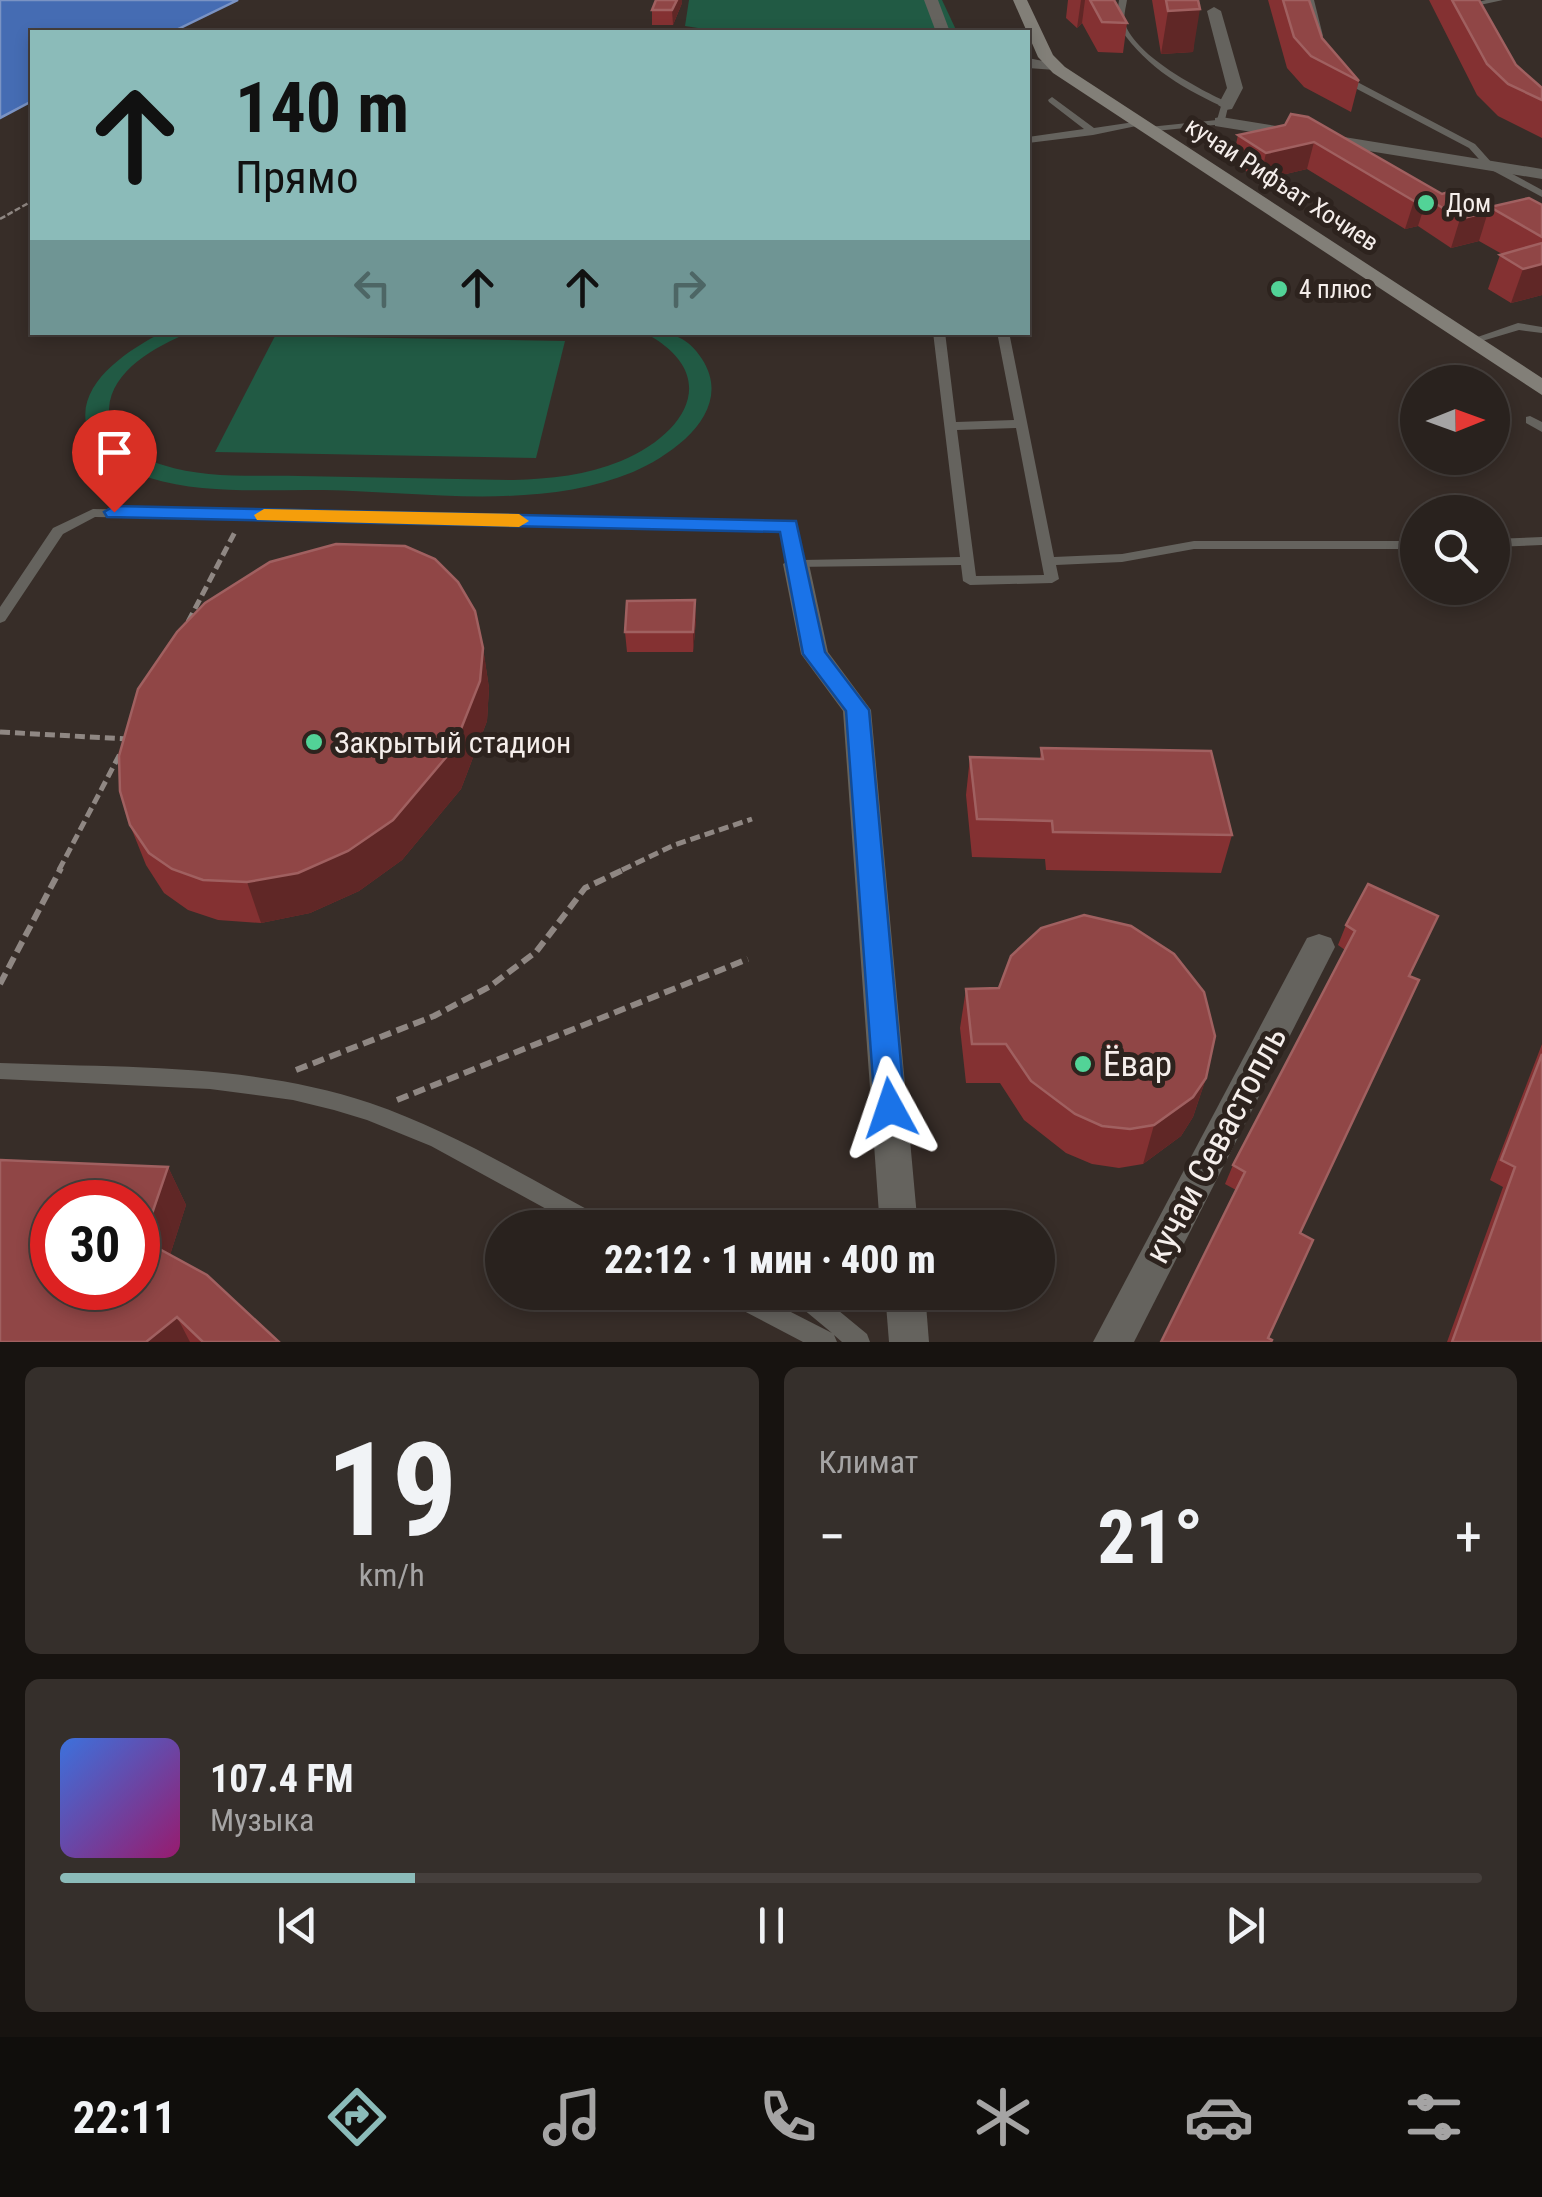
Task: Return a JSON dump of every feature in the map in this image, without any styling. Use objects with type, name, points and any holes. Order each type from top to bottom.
[{"type":"main road","name":"кучаи Рифъат Хочиев","points":[[1020,0],[1054,65],[1542,388]]},
{"type":"street","points":[[931,0],[942,30]]},
{"type":"street","points":[[1214,11],[1235,88],[1223,113],[1318,137],[1542,174]]},
{"type":"street","points":[[1030,63],[1054,65]]},
{"type":"street","points":[[796,564],[814,654],[857,710],[899,1210]]},
{"type":"street","name":"кучаи Севастопль","points":[[1112,1342],[1319,947]]},
{"type":"street","points":[[906,1310],[909,1342]]},
{"type":"lane","points":[[1123,0],[1120,22],[1137,46],[1223,113]]},
{"type":"lane","points":[[1310,0],[1325,50]]},
{"type":"lane","points":[[1462,3],[1499,0]]},
{"type":"lane","points":[[1462,3],[1482,18]]},
{"type":"lane","points":[[1330,66],[1345,81],[1472,146],[1489,165],[1542,194]]},
{"type":"lane","points":[[1052,100],[1092,132]]},
{"type":"lane","points":[[1030,140],[1145,127],[1223,113]]},
{"type":"lane","points":[[1318,137],[1350,156]]},
{"type":"lane","points":[[1472,342],[1518,326],[1542,330]]},
{"type":"lane","points":[[939,335],[970,580],[1052,579],[1003,335]]},
{"type":"lane","points":[[951,426],[1020,424]]},
{"type":"lane","points":[[0,618],[58,530],[75,519],[114,512],[789,526],[796,564],[969,561]]},
{"type":"lane","points":[[1510,542],[1542,541]]},
{"type":"lane","points":[[1049,562],[1122,558],[1194,545],[1400,545]]},
{"type":"lane","points":[[0,1071],[251,1086],[336,1101],[402,1125],[567,1210]]},
{"type":"lane","points":[[765,1310],[826,1342]]},
{"type":"lane","points":[[820,1310],[859,1342]]},
{"type":"path","points":[[0,219],[30,202]]},
{"type":"path","points":[[181,636],[244,515]]},
{"type":"path","points":[[0,984],[136,722]]},
{"type":"path","points":[[0,732],[128,740]]},
{"type":"path","points":[[251,1086],[354,1049],[489,987],[536,952],[584,888],[674,844],[752,819]]},
{"type":"path","points":[[366,1112],[748,959]]},
{"type":"green space","points":[[689,0],[942,0],[956,30],[711,30],[685,26]]},
{"type":"green space","points":[[158,335],[184,335],[150,352],[118,382],[109,409],[119,438],[134,452],[163,465],[231,475],[513,480],[541,479],[608,466],[664,435],[687,402],[689,384],[683,366],[669,349],[648,335],[671,335],[690,345],[702,359],[710,378],[711,396],[696,428],[666,454],[633,472],[559,492],[480,496],[192,487],[150,478],[121,466],[91,438],[85,412],[89,397],[108,370]]},
{"type":"green space","points":[[275,336],[565,341],[536,458],[215,452]]},
{"type":"water","points":[[0,0],[238,0],[176,30],[30,30],[30,102],[0,118]]},
{"type":"building","points":[[656,0],[677,0],[672,10],[652,10]]},
{"type":"building","points":[[1090,0],[1114,0],[1127,23],[1102,22]]},
{"type":"building","points":[[1166,0],[1198,0],[1200,9],[1168,11]]},
{"type":"building","points":[[1283,0],[1309,0],[1322,38],[1359,81],[1311,56],[1294,37]]},
{"type":"building","points":[[1452,0],[1479,0],[1516,65],[1542,88],[1542,100],[1508,84],[1487,64]]},
{"type":"building","points":[[1291,114],[1308,117],[1442,194],[1452,191],[1488,212],[1460,219],[1427,198],[1414,201],[1314,142],[1266,153],[1238,135],[1285,125]]},
{"type":"building","points":[[1529,198],[1542,205],[1542,237],[1490,207]]},
{"type":"building","points":[[1542,243],[1542,264],[1523,269],[1500,255]]},
{"type":"building","name":"Закрытый стадион","points":[[336,544],[405,546],[435,559],[458,582],[475,611],[483,648],[480,681],[453,749],[393,820],[348,851],[298,873],[247,882],[203,880],[172,869],[149,853],[130,825],[120,791],[119,756],[138,689],[177,632],[205,603],[270,562]]},
{"type":"building","points":[[695,600],[693,632],[625,632],[627,601]]},
{"type":"building","points":[[1041,748],[1211,751],[1232,835],[1053,832],[1052,821],[977,819],[970,757],[1043,759]]},
{"type":"building","points":[[1368,884],[1438,916],[1409,976],[1419,980],[1300,1233],[1313,1240],[1268,1338],[1272,1340],[1161,1342],[1245,1172],[1233,1165],[1355,931],[1346,925]]},
{"type":"building","name":"Ёвар","points":[[1084,915],[1131,926],[1174,954],[1204,992],[1215,1036],[1206,1078],[1193,1097],[1154,1125],[1130,1129],[1102,1126],[1075,1114],[1031,1081],[1006,1044],[972,1044],[966,989],[999,988],[1011,956],[1041,928]]},
{"type":"building","points":[[1542,1054],[1542,1342],[1452,1342],[1515,1167],[1501,1160]]},
{"type":"building","points":[[0,1160],[168,1167],[160,1190],[160,1180],[30,1180],[30,1310],[160,1310],[160,1249],[207,1275],[279,1342],[203,1342],[177,1317],[146,1342],[0,1342]]},
{"type":"slow traffic","points":[[264,515],[519,521]]},
{"type":"place","name":"Дом","points":[[1426,203]]},
{"type":"place","name":"4 плюс","points":[[1279,289]]},
{"type":"place","name":"Закрытый стадион","points":[[314,742]]},
{"type":"place","name":"Ёвар","points":[[1083,1064]]},
{"type":"route","points":[[114,512],[789,526],[814,654],[857,710],[890,1108]]}]
